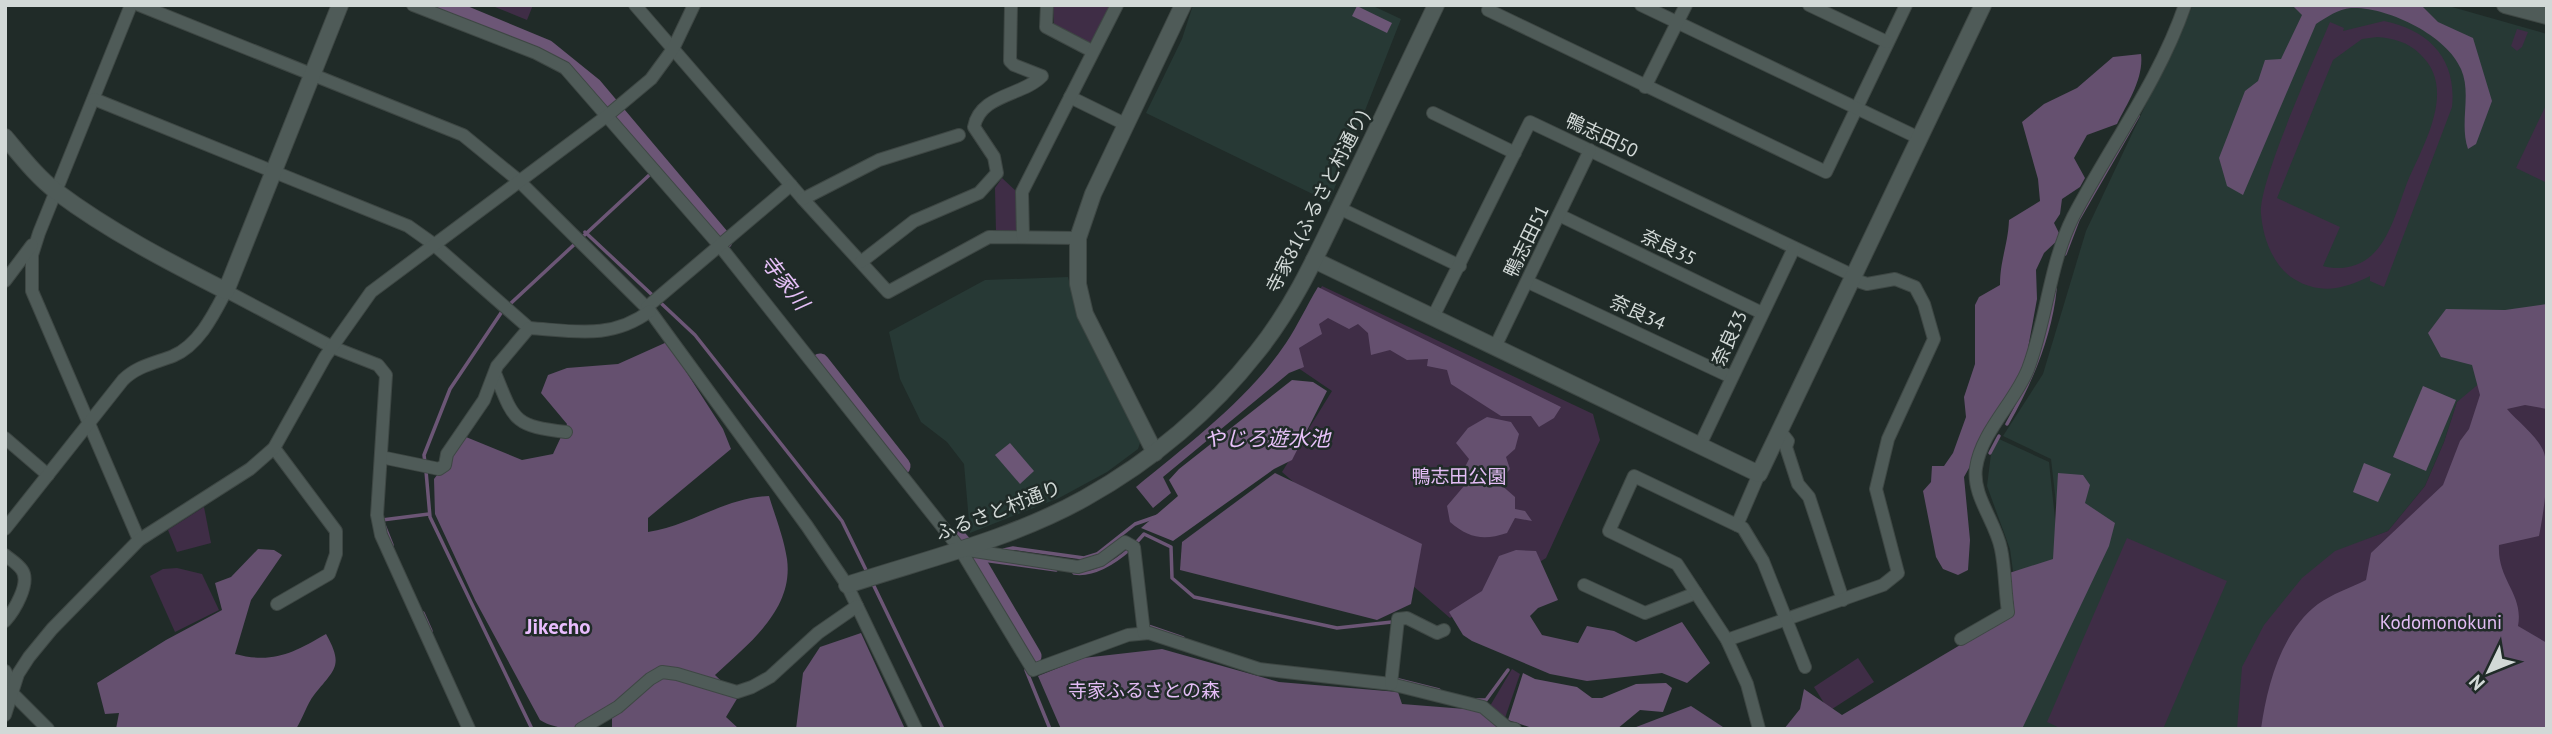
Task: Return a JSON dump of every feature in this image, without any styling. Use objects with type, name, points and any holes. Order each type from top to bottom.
[{"type":"street","points":[[131,5],[37,240],[31,263],[32,291],[139,540]]},
{"type":"street","points":[[139,5],[463,135],[518,180],[648,309],[847,585],[916,729]]},
{"type":"street","points":[[5,529],[88,422],[131,372],[177,355],[192,343],[226,291],[341,5]]},
{"type":"street","points":[[413,5],[536,53],[565,68],[720,246],[960,549],[1033,670],[1128,635],[1144,633],[1252,668],[1391,684],[1483,707],[1508,727],[1515,729]]},
{"type":"street","points":[[635,5],[790,185],[888,292],[979,240],[989,237],[1078,239]]},
{"type":"street","points":[[5,715],[13,690],[29,657],[52,629],[139,540],[250,470],[274,448],[332,347],[370,292],[432,243],[608,115],[650,79],[673,49],[694,5]]},
{"type":"street","points":[[860,262],[914,221],[979,193],[997,173],[994,157],[974,127],[975,120],[990,103],[1042,76],[1010,61],[1011,5]]},
{"type":"street","points":[[1047,5],[1046,27],[1092,51]]},
{"type":"street","points":[[1023,237],[1023,192],[1117,5]]},
{"type":"street","points":[[1155,453],[1085,314],[1078,284],[1078,239],[1093,194],[1183,5]]},
{"type":"street","name":"寺家81(ふるさと村通り)","points":[[1155,453],[1184,430],[1257,353],[1314,260],[1436,5]]},
{"type":"street","points":[[1490,5],[1488,10],[1826,172],[1906,5]]},
{"type":"street","points":[[1641,5],[1919,138]]},
{"type":"street","points":[[1646,87],[1686,5]]},
{"type":"street","points":[[1809,5],[1887,42]]},
{"type":"street","points":[[1737,525],[1983,5]]},
{"type":"street","points":[[1961,639],[2008,612],[2001,549],[1978,488],[1976,467],[1982,449],[2027,371],[2044,315],[2050,281],[2073,218],[2144,95],[2185,5]]},
{"type":"street","points":[[2505,5],[2547,16]]},
{"type":"street","points":[[1070,97],[1127,125]]},
{"type":"street","points":[[94,99],[408,226],[432,243],[529,328],[609,331],[631,325],[790,185]]},
{"type":"street","points":[[1433,113],[1516,153]]},
{"type":"street","name":"鴨志田50","points":[[1433,317],[1530,122],[1853,278]]},
{"type":"street","points":[[803,199],[879,160],[959,135]]},
{"type":"street","points":[[5,136],[57,191],[128,238],[332,347],[378,365],[386,374],[377,515],[381,535],[469,729]]},
{"type":"street","name":"鴨志田51","points":[[1495,347],[1590,150]]},
{"type":"street","points":[[1339,208],[1460,266]]},
{"type":"street","name":"奈良35","points":[[1559,215],[1762,313]]},
{"type":"street","points":[[5,281],[37,240]]},
{"type":"street","name":"奈良33","points":[[1700,445],[1794,248]]},
{"type":"street","points":[[1314,260],[1759,474]]},
{"type":"street","points":[[1727,640],[1883,585],[1898,573],[1876,489],[1888,439],[1934,339],[1924,304],[1915,287],[1895,279],[1867,284],[1853,278]]},
{"type":"street","name":"奈良34","points":[[1528,282],[1731,377]]},
{"type":"street","points":[[381,457],[439,469],[445,465],[447,454],[484,400],[495,373],[514,343],[529,328]]},
{"type":"street","points":[[495,373],[511,412],[521,423],[566,432]]},
{"type":"street","points":[[1780,432],[1788,441],[1786,447],[1798,484],[1809,498],[1843,600]]},
{"type":"street","points":[[5,438],[48,475]]},
{"type":"street","points":[[274,448],[336,531],[336,554],[329,574],[277,604]]},
{"type":"street","name":"ふるさと村通り","points":[[847,585],[960,549],[1072,505],[1155,453]]},
{"type":"street","points":[[1759,729],[1748,684],[1727,640],[1677,564],[1609,531],[1634,476],[1742,528],[1763,561],[1784,620],[1805,667]]},
{"type":"street","points":[[960,549],[1078,567],[1101,560],[1125,542],[1134,547],[1144,633]]},
{"type":"street","points":[[5,555],[22,568],[25,575],[23,589],[5,621]]},
{"type":"street","points":[[1584,585],[1645,613],[1696,593]]},
{"type":"street","points":[[581,729],[618,707],[650,678],[662,673],[677,674],[737,692],[752,687],[780,668],[817,634],[857,607]]},
{"type":"street","points":[[1391,684],[1398,619],[1407,618],[1437,633],[1444,630]]},
{"type":"street","points":[[5,671],[13,690],[48,729]]},
{"type":"shaded area","points":[[1193,5],[1371,5],[1401,19],[1329,202],[1146,113],[1182,39]]},
{"type":"shaded area","points":[[2193,5],[2445,5],[2547,34],[2547,352],[2457,402],[2425,486],[2388,531],[2335,552],[2237,729],[1828,729],[2025,617],[2064,574],[2051,459],[2003,436],[2043,374],[2086,231]]},
{"type":"shaded area","points":[[1068,277],[1077,313],[1141,440],[1138,449],[1107,472],[1059,498],[970,533],[964,464],[947,442],[921,422],[900,379],[889,332],[985,280]]},
{"type":"shaded area","points":[[1999,439],[2049,462],[2060,566],[2013,571],[2010,549],[1987,486],[1991,454]]},
{"type":"green space","points":[[490,5],[533,5],[527,20]]},
{"type":"green space","points":[[1053,5],[1112,5],[1093,41],[1087,43],[1054,26]]},
{"type":"green space","points":[[2292,5],[2421,5],[2438,22],[2473,38],[2492,101],[2476,144],[2468,149],[2465,88],[2461,69],[2443,45],[2429,34],[2397,17],[2351,8],[2316,24],[2243,195],[2227,186],[2219,158],[2245,91],[2258,81],[2265,60],[2281,59],[2302,15]]},
{"type":"green space","points":[[2384,21],[2400,25],[2414,31],[2437,49],[2450,75],[2452,107],[2384,287],[2370,281],[2370,276],[2342,287],[2323,289],[2294,279],[2275,259],[2262,223],[2262,198],[2268,176],[2330,22],[2344,28],[2343,31]],"holes":[[[2383,38],[2410,46],[2431,68],[2437,100],[2434,117],[2393,221],[2379,248],[2367,259],[2349,267],[2323,266],[2340,227],[2277,198],[2333,60],[2362,39]]]},
{"type":"green space","points":[[2517,29],[2528,32],[2522,47],[2517,51],[2511,46]]},
{"type":"green space","points":[[2141,54],[2138,81],[2117,124],[2087,135],[2074,158],[2085,178],[2080,187],[2062,199],[2060,214],[2054,223],[2061,237],[2044,253],[2036,270],[2037,299],[2024,370],[1964,477],[1970,540],[1968,570],[1958,575],[1943,569],[1936,557],[1923,491],[1931,482],[1932,466],[1944,466],[1953,453],[1966,417],[1964,397],[1975,364],[1975,305],[1979,297],[2000,285],[2009,220],[2040,201],[2038,179],[2022,122],[2044,104],[2077,88],[2113,57]]},
{"type":"green space","points":[[2547,103],[2547,183],[2516,168]]},
{"type":"green space","points":[[1002,178],[1017,192],[1019,228],[1014,232],[996,232],[995,188]]},
{"type":"green space","name":"鴨志田公園","points":[[1322,286],[1593,414],[1600,440],[1546,558],[1450,618],[1282,472],[1332,391],[1282,357]]},
{"type":"green space","points":[[1318,287],[1561,407],[1554,418],[1539,427],[1531,416],[1501,416],[1451,384],[1447,370],[1427,366],[1428,359],[1407,360],[1390,350],[1371,355],[1368,333],[1358,324],[1349,329],[1328,318],[1319,324],[1322,334],[1299,348],[1304,367],[1289,373],[1163,477],[1171,493],[1153,508],[1136,487],[1196,438],[1254,384],[1286,343]]},
{"type":"green space","name":"Kodomonokuni","points":[[2547,304],[2547,409],[2525,405],[2507,409],[2543,450],[2546,492],[2539,536],[2499,545],[2499,557],[2517,605],[2518,626],[2547,643],[2547,729],[2261,729],[2272,678],[2294,629],[2318,604],[2366,580],[2371,553],[2443,485],[2460,441],[2469,429],[2480,395],[2472,365],[2441,357],[2428,333],[2446,309],[2505,310]]},
{"type":"green space","points":[[667,342],[723,429],[731,449],[648,518],[648,532],[679,524],[738,501],[769,496],[787,559],[783,594],[766,624],[715,675],[738,697],[726,717],[739,729],[612,729],[612,718],[575,728],[557,727],[540,720],[475,600],[435,514],[434,479],[466,437],[522,460],[553,454],[567,424],[541,393],[548,375],[567,368],[618,364]]},
{"type":"green space","name":"Kodomonokuni","points":[[2547,352],[2547,729],[2237,729],[2242,667],[2264,625],[2302,578],[2335,551],[2388,531],[2425,486],[2457,402],[2487,377]]},
{"type":"green space","points":[[1487,417],[1511,422],[1519,434],[1515,449],[1506,457],[1510,469],[1499,483],[1515,497],[1515,509],[1525,511],[1532,521],[1515,518],[1507,533],[1483,537],[1470,535],[1450,522],[1447,506],[1464,486],[1463,471],[1469,459],[1456,443],[1468,428]]},
{"type":"green space","points":[[1275,473],[1422,544],[1411,604],[1377,620],[1180,570],[1182,542]]},
{"type":"green space","points":[[2058,473],[2083,475],[2090,485],[2085,503],[2115,523],[2109,546],[2022,729],[1784,729],[1800,709],[1804,689],[1842,715],[1999,622],[2014,607],[2009,573],[2053,559]]},
{"type":"green space","points":[[204,507],[211,543],[177,552],[168,530]]},
{"type":"green space","points":[[2127,538],[2227,581],[2163,729],[2062,729],[2047,722]]},
{"type":"green space","points":[[258,549],[274,550],[282,555],[251,600],[235,654],[261,658],[282,655],[326,634],[335,653],[336,661],[332,673],[312,699],[296,729],[116,729],[119,713],[105,714],[97,683],[166,640],[222,610],[215,583],[231,577]]},
{"type":"green space","points":[[1516,550],[1536,551],[1558,600],[1538,608],[1530,616],[1542,635],[1578,643],[1587,626],[1614,631],[1636,642],[1682,622],[1710,663],[1687,683],[1662,673],[1587,681],[1550,674],[1472,641],[1463,635],[1449,612],[1482,591],[1499,556]]},
{"type":"green space","points":[[177,568],[202,574],[219,610],[175,632],[150,576],[163,569]]},
{"type":"green space","points":[[861,633],[905,729],[796,729],[803,673],[820,647]]},
{"type":"green space","name":"寺家ふるさとの森","points":[[1162,649],[1279,682],[1398,692],[1402,704],[1478,710],[1519,729],[1061,729],[1038,676],[1083,658]]},
{"type":"green space","points":[[1858,658],[1874,682],[1829,711],[1814,687]]},
{"type":"green space","points":[[1512,669],[1520,674],[1505,718],[1490,706]]},
{"type":"green space","points":[[1691,706],[1726,729],[1631,729]]},
{"type":"water","points":[[1357,6],[1392,23],[1387,33],[1352,16]]},
{"type":"water","name":"やじろ遊水池","points":[[1292,380],[1313,382],[1327,391],[1292,460],[1274,469],[1173,541],[1141,528],[1178,496],[1169,480],[1179,469]]},
{"type":"water","points":[[2423,386],[2456,400],[2426,471],[2393,457]]},
{"type":"water","points":[[1010,443],[1034,471],[1020,484],[995,455]]},
{"type":"water","points":[[2364,463],[2391,474],[2378,502],[2353,492]]},
{"type":"water","points":[[1523,673],[1535,679],[1577,687],[1592,698],[1602,698],[1636,684],[1666,683],[1672,688],[1663,712],[1640,710],[1617,729],[1535,729],[1508,720]]},
{"type":"waterway","name":"寺家川","points":[[440,5],[546,49],[593,87],[723,241]]},
{"type":"waterway","points":[[2065,254],[2078,220],[2138,116]]},
{"type":"waterway","points":[[509,305],[659,166]]},
{"type":"waterway","points":[[585,232],[695,335],[842,521],[867,572]]},
{"type":"waterway","points":[[2007,424],[2038,359],[2049,324],[2055,289]]},
{"type":"waterway","points":[[425,463],[424,455],[450,389],[503,310]]},
{"type":"waterway","name":"寺家川","points":[[820,363],[901,466]]},
{"type":"waterway","points":[[1990,453],[1999,436]]},
{"type":"waterway","points":[[426,471],[430,517],[532,729]]},
{"type":"waterway","points":[[392,545],[382,520],[429,514]]},
{"type":"waterway","points":[[1004,550],[1013,548],[1084,558],[1097,554],[1135,524],[1158,516]]},
{"type":"waterway","points":[[1135,544],[1144,534],[1171,547],[1172,578],[1194,597],[1337,628],[1392,622]]},
{"type":"waterway","name":"寺家川","points":[[956,537],[975,559],[1032,656]]},
{"type":"waterway","points":[[1074,573],[1097,570],[1130,549]]},
{"type":"waterway","points":[[975,559],[1056,570]]},
{"type":"waterway","points":[[872,582],[943,729]]},
{"type":"waterway","points":[[423,613],[431,631]]},
{"type":"waterway","points":[[1148,626],[1183,638]]},
{"type":"waterway","name":"寺家川","points":[[1026,670],[1050,729]]},
{"type":"waterway","points":[[1477,700],[1486,700],[1508,670]]},
{"type":"waterway","points":[[1395,679],[1439,690]]},
{"type":"district","name":"Jikecho","points":[[558,626]]}]
